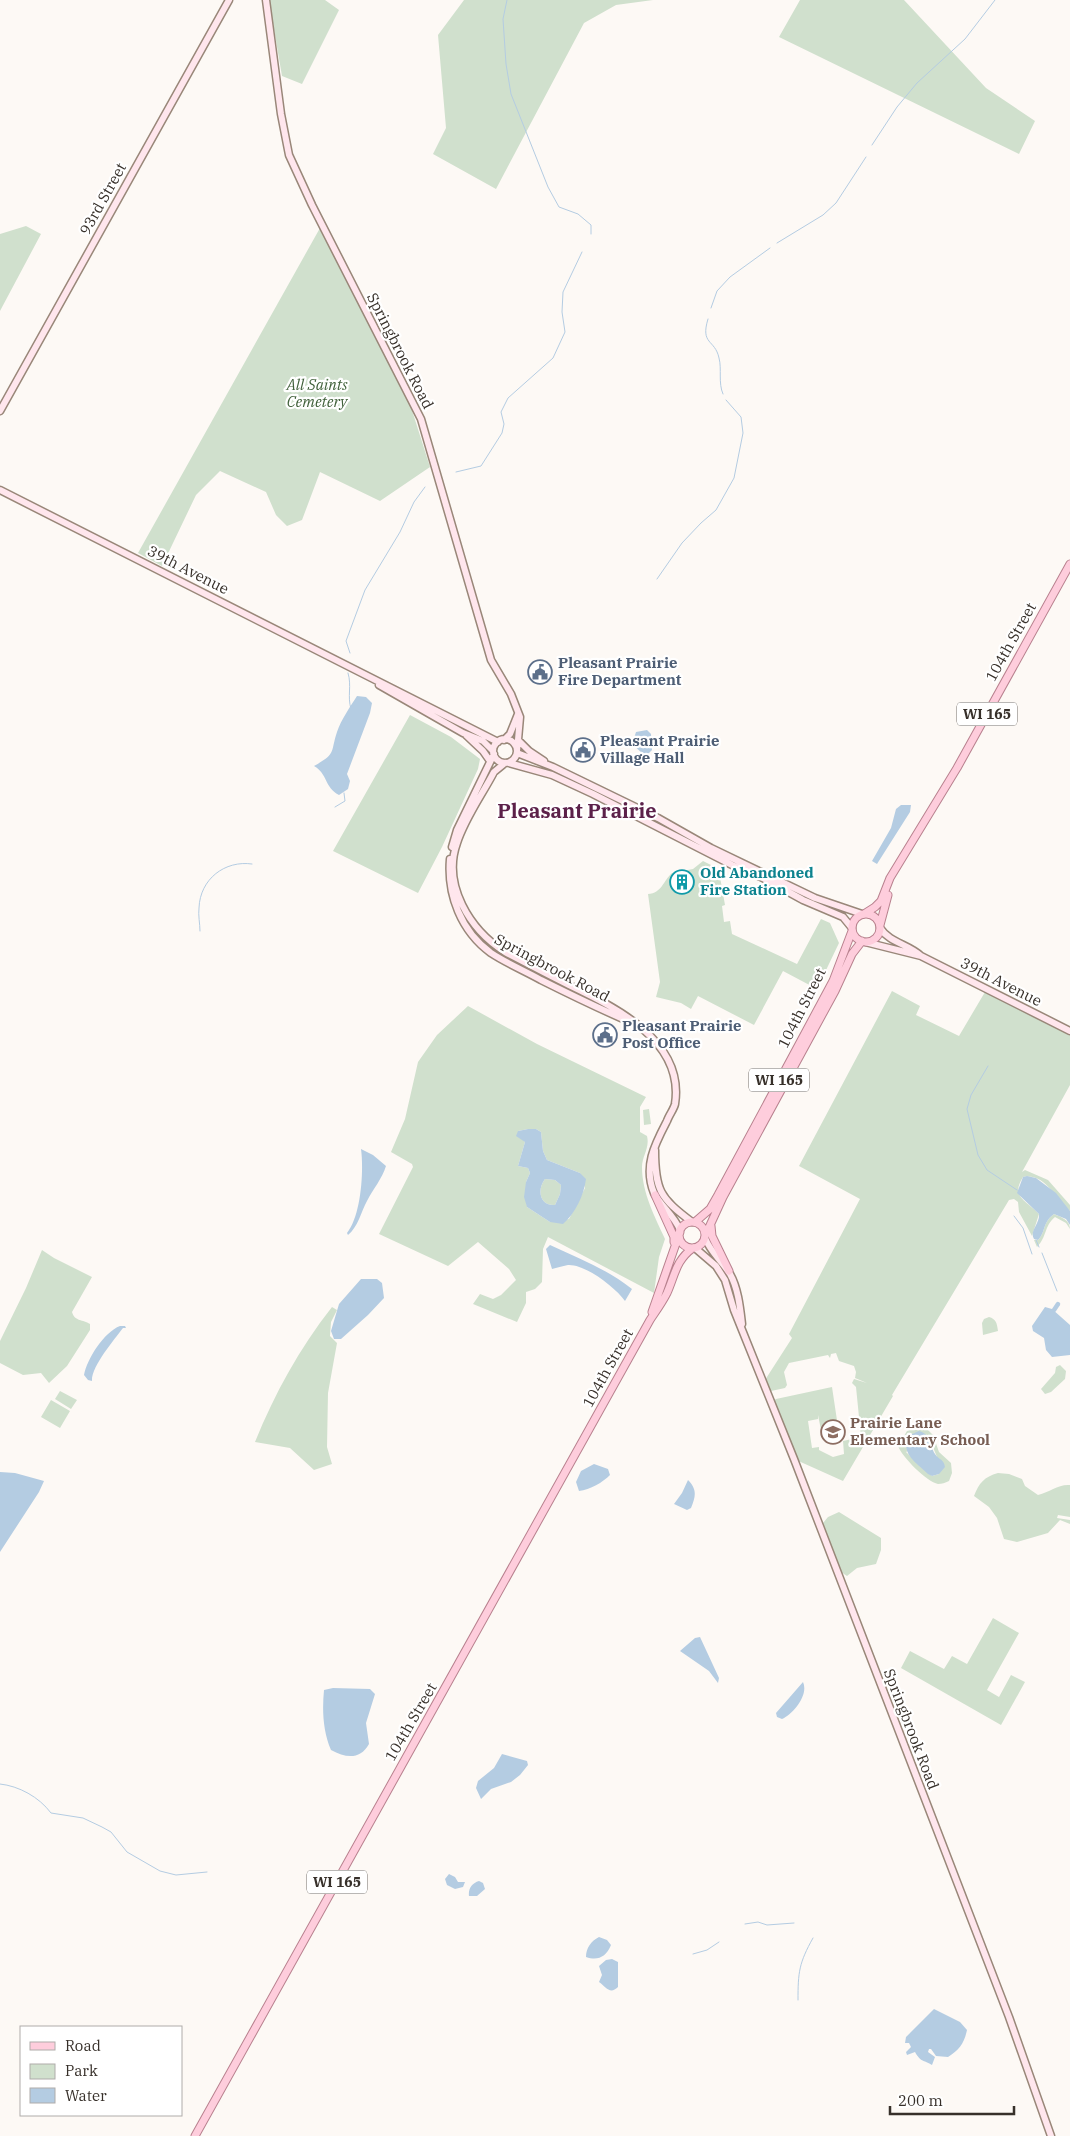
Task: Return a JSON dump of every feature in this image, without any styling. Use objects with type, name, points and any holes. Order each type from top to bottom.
[{"type":"main road","name":"104th Street","points":[[880,927],[886,898],[902,862],[1070,564]]},
{"type":"main road","name":"104th Street","points":[[863,914],[876,907],[890,878],[902,862]]},
{"type":"main road","points":[[863,914],[873,915],[880,927]]},
{"type":"main road","name":"WI 165","points":[[852,930],[855,920],[863,914]]},
{"type":"main road","name":"WI 165","points":[[863,942],[874,940],[880,927]]},
{"type":"main road","name":"104th Street","points":[[693,1222],[710,1209],[722,1187],[833,981],[852,930]]},
{"type":"main road","points":[[852,930],[854,936],[863,942]]},
{"type":"main road","name":"104th Street","points":[[705,1236],[723,1198],[835,990],[852,954],[863,942]]},
{"type":"main road","points":[[655,1194],[674,1237],[674,1244]]},
{"type":"main road","points":[[693,1222],[702,1226],[705,1236]]},
{"type":"main road","name":"WI 165","points":[[680,1231],[685,1224],[693,1222]]},
{"type":"main road","points":[[711,1224],[712,1236],[729,1272]]},
{"type":"main road","name":"104th Street","points":[[650,1320],[674,1244],[680,1231]]},
{"type":"main road","points":[[680,1231],[679,1237],[684,1245],[694,1248]]},
{"type":"main road","name":"WI 165","points":[[694,1248],[702,1245],[705,1236]]},
{"type":"main road","name":"104th Street","points":[[195,2136],[650,1320],[667,1293],[681,1258],[694,1248]]},
{"type":"street","name":"93rd Street","points":[[0,411],[229,0]]},
{"type":"street","name":"Springbrook Road","points":[[266,0],[281,114],[289,155],[312,205],[420,418],[491,660],[511,694],[520,717],[517,752]]},
{"type":"street","name":"39th Avenue","points":[[0,490],[501,741]]},
{"type":"street","name":"39th Avenue","points":[[364,673],[394,694],[463,733],[483,741],[494,752]]},
{"type":"street","points":[[518,714],[510,734],[501,741],[494,752],[498,760],[552,775],[593,794],[732,866],[805,896],[863,914]]},
{"type":"street","points":[[463,733],[483,750],[490,761]]},
{"type":"street","points":[[501,741],[512,741],[517,752],[515,758],[507,763]]},
{"type":"street","points":[[519,741],[529,751],[554,767]]},
{"type":"street","name":"Springbrook Road","points":[[494,752],[457,830],[451,853],[450,883],[457,910],[478,941],[501,959],[638,1026]]},
{"type":"street","points":[[517,752],[554,767],[658,818],[711,848],[805,896],[843,917],[852,930]]},
{"type":"street","name":"Springbrook Road","points":[[507,763],[494,772],[456,844],[454,866],[457,888],[464,910],[480,933],[494,945],[624,1013],[653,1038],[667,1059],[675,1080],[674,1105],[650,1157],[649,1167],[655,1194],[676,1220],[680,1231]]},
{"type":"street","name":"39th Avenue","points":[[880,927],[890,939],[912,948],[921,956]]},
{"type":"street","name":"39th Avenue","points":[[863,942],[921,956],[1070,1032]]},
{"type":"street","name":"Springbrook Road","points":[[655,1146],[656,1181],[662,1197],[693,1222]]},
{"type":"street","name":"Springbrook Road","points":[[705,1236],[710,1250],[729,1272],[736,1291],[744,1332]]},
{"type":"street","name":"Springbrook Road","points":[[694,1248],[705,1254],[720,1272],[797,1466],[1009,2016],[1051,2136]]},
{"type":"green space","points":[[269,0],[325,0],[339,10],[302,84],[282,76]]},
{"type":"green space","points":[[464,0],[653,0],[616,5],[584,23],[496,189],[433,154],[446,128],[438,35]]},
{"type":"green space","points":[[800,0],[904,0],[986,88],[1035,121],[1019,154],[779,37]]},
{"type":"green space","points":[[26,226],[41,234],[0,311],[0,234]]},
{"type":"green space","name":"All Saints Cemetery","points":[[320,228],[410,404],[430,467],[380,501],[320,472],[302,520],[287,526],[276,515],[266,492],[220,471],[196,495],[162,566],[138,553]]},
{"type":"green space","points":[[410,715],[451,737],[480,759],[478,769],[442,847],[418,893],[333,851]]},
{"type":"green space","points":[[703,861],[717,868],[725,905],[722,906],[724,922],[730,921],[732,934],[797,964],[821,919],[830,923],[839,943],[817,989],[783,971],[754,1025],[698,996],[691,1009],[681,1003],[656,997],[660,982],[648,894],[659,889],[672,873],[693,869]]},
{"type":"green space","points":[[892,991],[920,1006],[916,1015],[959,1036],[985,992],[1070,1031],[1070,1085],[1022,1172],[1025,1170],[1048,1180],[1070,1205],[1070,1211],[1044,1183],[1031,1177],[1023,1177],[1019,1184],[1019,1194],[1039,1214],[1032,1236],[1019,1212],[1018,1202],[1014,1199],[1009,1200],[892,1395],[843,1481],[794,1459],[773,1401],[832,1387],[838,1427],[821,1430],[818,1415],[818,1419],[808,1421],[812,1448],[819,1447],[819,1450],[833,1457],[844,1454],[843,1441],[861,1437],[856,1387],[852,1383],[854,1379],[867,1383],[855,1378],[854,1366],[839,1361],[836,1353],[831,1354],[830,1358],[828,1355],[789,1363],[784,1372],[787,1385],[785,1388],[771,1391],[765,1380],[792,1338],[789,1334],[860,1199],[799,1166]]},
{"type":"green space","points":[[468,1006],[537,1044],[646,1097],[640,1107],[640,1132],[647,1136],[648,1140],[642,1163],[644,1186],[665,1239],[659,1257],[654,1293],[548,1237],[543,1249],[542,1282],[535,1289],[526,1292],[526,1303],[517,1322],[473,1304],[480,1294],[493,1299],[501,1295],[516,1280],[509,1269],[478,1242],[448,1266],[379,1234],[413,1167],[412,1164],[391,1152],[405,1119],[418,1062],[437,1035]],"holes":[[[536,1129],[541,1132],[543,1151],[547,1160],[580,1173],[585,1188],[569,1219],[550,1222],[527,1207],[526,1182],[530,1173],[528,1168],[518,1166],[525,1142],[518,1131]]]},
{"type":"green space","points":[[649,1109],[651,1124],[644,1125],[643,1110]]},
{"type":"green space","points":[[545,1179],[555,1180],[561,1185],[560,1194],[555,1205],[546,1203],[541,1196],[541,1187]]},
{"type":"green space","points":[[1054,1214],[1067,1221],[1070,1229],[1066,1223],[1055,1217],[1051,1220],[1037,1247],[1034,1240],[1038,1240],[1050,1217]]},
{"type":"green space","points":[[42,1250],[92,1277],[72,1312],[77,1319],[90,1324],[90,1330],[67,1366],[49,1383],[41,1373],[23,1375],[0,1363],[0,1341]]},
{"type":"green space","points":[[332,1307],[337,1310],[331,1322],[330,1336],[337,1343],[328,1393],[327,1447],[332,1464],[314,1470],[290,1448],[255,1442],[289,1372],[309,1339]]},
{"type":"green space","points":[[989,1317],[996,1322],[998,1331],[983,1335],[982,1323],[984,1319]]},
{"type":"green space","points":[[1060,1365],[1066,1371],[1065,1379],[1051,1392],[1045,1394],[1041,1389],[1055,1373],[1056,1367]]},
{"type":"green space","points":[[60,1391],[77,1400],[71,1409],[55,1399]]},
{"type":"green space","points":[[51,1400],[70,1411],[60,1428],[41,1417]]},
{"type":"green space","points":[[923,1425],[933,1435],[939,1452],[951,1463],[952,1473],[949,1481],[939,1484],[933,1482],[915,1468],[904,1456],[898,1446],[907,1431]],"holes":[[[930,1440],[937,1457],[939,1474],[932,1476],[906,1452]]]},
{"type":"green space","points":[[998,1473],[1009,1474],[1022,1479],[1025,1486],[1038,1495],[1070,1485],[1070,1517],[1058,1515],[1057,1518],[1070,1520],[1070,1524],[1060,1520],[1048,1533],[1017,1542],[1004,1539],[997,1518],[989,1507],[974,1496],[983,1481],[989,1476]]},
{"type":"green space","points":[[839,1512],[881,1538],[881,1550],[876,1564],[857,1568],[847,1576],[841,1572],[823,1523],[828,1517]]},
{"type":"green space","points":[[993,1618],[1019,1633],[987,1690],[999,1697],[1011,1675],[1025,1682],[1001,1725],[901,1668],[910,1651],[944,1669],[952,1656],[967,1664]]},
{"type":"water","points":[[357,696],[366,697],[372,703],[347,774],[350,781],[348,789],[339,795],[334,792],[322,773],[314,766],[332,752],[339,727]]},
{"type":"water","points":[[647,730],[651,734],[652,750],[648,754],[643,754],[632,744],[636,732]]},
{"type":"water","points":[[901,805],[911,805],[910,812],[877,864],[872,861],[891,828],[896,809]]},
{"type":"water","points":[[536,1129],[541,1132],[543,1151],[547,1160],[580,1173],[586,1179],[578,1204],[563,1224],[550,1222],[527,1207],[524,1197],[526,1182],[530,1173],[528,1168],[518,1166],[525,1142],[516,1136],[518,1131]],"holes":[[[545,1179],[555,1180],[561,1185],[560,1194],[555,1205],[550,1205],[543,1200],[540,1192]]]},
{"type":"water","points":[[361,1149],[373,1155],[386,1166],[357,1224],[348,1235],[347,1233],[356,1216],[360,1193]]},
{"type":"water","points":[[1023,1177],[1036,1178],[1056,1193],[1070,1211],[1070,1225],[1066,1219],[1054,1214],[1050,1217],[1038,1240],[1034,1239],[1033,1233],[1039,1214],[1017,1193]]},
{"type":"water","points":[[550,1245],[582,1259],[632,1289],[625,1301],[607,1283],[583,1268],[568,1265],[552,1269],[546,1249]]},
{"type":"water","points":[[361,1279],[377,1279],[382,1283],[384,1298],[341,1339],[334,1339],[331,1331],[339,1304]]},
{"type":"water","points":[[1045,1307],[1052,1309],[1070,1325],[1070,1355],[1052,1357],[1046,1350],[1044,1338],[1033,1331],[1032,1326]]},
{"type":"water","points":[[120,1326],[125,1326],[126,1328],[123,1328],[95,1368],[92,1381],[88,1380],[84,1375],[92,1354],[108,1334]]},
{"type":"water","points":[[919,1431],[928,1437],[935,1454],[944,1462],[945,1467],[939,1474],[932,1476],[928,1474],[908,1453],[906,1443],[908,1436]]},
{"type":"water","points":[[594,1464],[608,1469],[610,1475],[596,1485],[579,1491],[576,1482],[581,1471]]},
{"type":"water","points":[[0,1472],[15,1473],[44,1481],[39,1492],[0,1552]]},
{"type":"water","points":[[688,1480],[693,1486],[695,1493],[691,1508],[687,1510],[674,1504]]},
{"type":"water","points":[[700,1637],[719,1678],[718,1683],[709,1671],[680,1651],[695,1638]]},
{"type":"water","points":[[803,1682],[804,1693],[799,1704],[786,1717],[782,1719],[777,1717],[776,1713]]},
{"type":"water","points":[[333,1688],[370,1689],[375,1694],[366,1723],[369,1744],[357,1755],[347,1756],[337,1753],[331,1750],[328,1743],[324,1721],[324,1690]]},
{"type":"water","points":[[502,1754],[527,1761],[528,1765],[511,1782],[491,1789],[481,1799],[476,1788],[478,1781],[494,1768]]},
{"type":"water","points":[[449,1874],[455,1877],[458,1882],[465,1882],[463,1887],[455,1889],[447,1885],[445,1879]]},
{"type":"water","points":[[479,1881],[483,1883],[485,1889],[477,1896],[469,1896],[471,1887]]},
{"type":"water","points":[[599,1937],[607,1940],[611,1945],[609,1949],[601,1957],[586,1957],[590,1945]]},
{"type":"water","points":[[612,1959],[618,1962],[618,1987],[610,1990],[599,1982],[602,1975],[599,1966],[606,1960]]},
{"type":"water","points":[[934,2009],[960,2022],[967,2030],[961,2046],[948,2057],[936,2056],[929,2049],[928,2052],[935,2057],[932,2065],[921,2060],[915,2052],[907,2055],[906,2052],[911,2047],[909,2043],[905,2043],[906,2037]]},
{"type":"waterway","points":[[507,0],[503,19],[506,64],[511,94],[548,187],[559,207],[578,214],[591,225],[591,234]]},
{"type":"waterway","points":[[872,145],[897,107],[917,83],[965,39],[995,0]]},
{"type":"waterway","points":[[777,243],[823,215],[836,203],[866,157]]},
{"type":"waterway","points":[[711,308],[717,291],[730,277],[770,248]]},
{"type":"waterway","points":[[456,472],[481,466],[502,433],[504,424],[501,412],[508,398],[553,358],[565,332],[562,312],[563,292],[582,252]]},
{"type":"waterway","points":[[708,319],[706,333],[719,358],[723,394]]},
{"type":"waterway","points":[[657,579],[682,543],[716,510],[734,478],[743,433],[741,417],[726,400]]},
{"type":"waterway","points":[[350,653],[346,641],[365,590],[400,532],[414,502],[425,487]]},
{"type":"waterway","points":[[348,673],[351,709]]},
{"type":"waterway","points":[[335,807],[345,801],[344,793]]},
{"type":"waterway","points":[[200,931],[200,898],[209,880],[232,865],[252,864]]},
{"type":"waterway","points":[[988,1066],[971,1095],[967,1109],[978,1155],[987,1170],[1017,1190]]},
{"type":"waterway","points":[[1014,1216],[1023,1228],[1032,1254]]},
{"type":"waterway","points":[[1036,1240],[1039,1247]]},
{"type":"waterway","points":[[1042,1253],[1057,1291]]},
{"type":"waterway","points":[[1054,1310],[1058,1304]]},
{"type":"waterway","points":[[0,1784],[28,1793],[41,1802],[51,1813],[83,1818],[102,1827],[111,1832],[127,1852],[160,1871],[176,1875],[207,1872]]},
{"type":"waterway","points":[[745,1924],[758,1922],[767,1925],[794,1923]]},
{"type":"waterway","points":[[798,2000],[800,1968],[813,1938]]},
{"type":"waterway","points":[[693,1954],[707,1950],[719,1942]]},
{"type":"place","name":"Pleasant Prairie Fire Department","points":[[540,672]]},
{"type":"place","name":"Pleasant Prairie Village Hall","points":[[583,750]]},
{"type":"place","name":"Old Abandoned Fire Station","points":[[682,882]]},
{"type":"place","name":"Pleasant Prairie Post Office","points":[[605,1035]]},
{"type":"place","name":"Prairie Lane Elementary School","points":[[833,1432]]},
{"type":"district","name":"Pleasant Prairie","points":[[577,811]]}]
